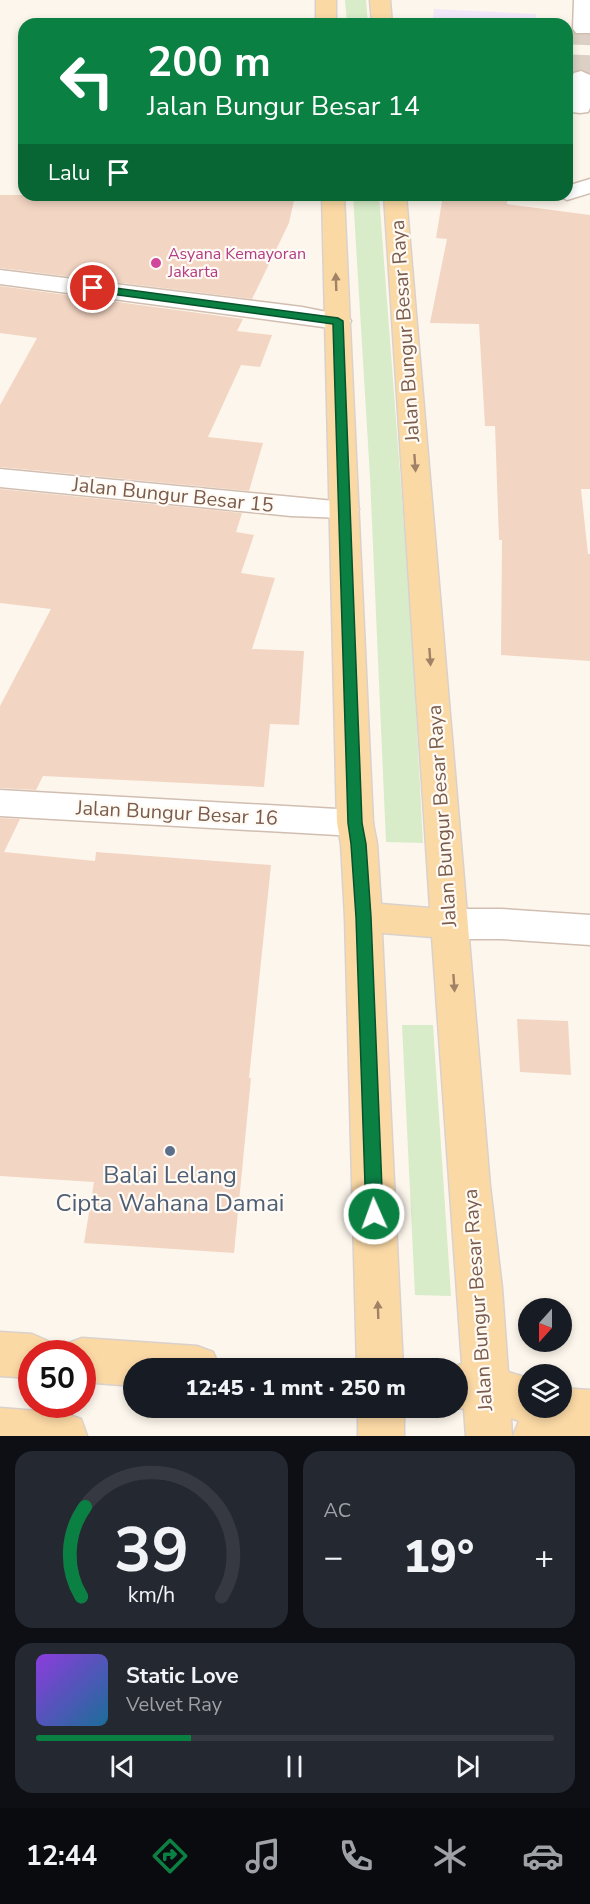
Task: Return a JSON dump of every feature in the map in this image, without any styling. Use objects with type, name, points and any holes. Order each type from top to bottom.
[{"type":"main road","points":[[326,0],[326,18]]},
{"type":"main road","points":[[380,0],[382,18]]},
{"type":"main road","points":[[333,201],[355,823],[359,844],[363,917],[380,1358]]},
{"type":"main road","name":"Jalan Bungur Besar Raya","points":[[395,201],[469,1186],[480,1288],[471,1387],[489,1436]]},
{"type":"main road","points":[[363,917],[450,924]]},
{"type":"main road","points":[[0,1354],[18,1355]]},
{"type":"main road","points":[[96,1361],[123,1363]]},
{"type":"main road","points":[[471,1387],[518,1402]]},
{"type":"main road","points":[[381,1418],[381,1436]]},
{"type":"main road","points":[[0,1431],[64,1436]]},
{"type":"street","points":[[583,28],[584,0]]},
{"type":"street","points":[[579,107],[581,77]]},
{"type":"street","points":[[573,191],[590,186]]},
{"type":"street","points":[[0,277],[338,321]]},
{"type":"street","name":"Jalan Bungur Besar 15","points":[[0,478],[291,507],[345,509]]},
{"type":"street","name":"Jalan Bungur Besar 16","points":[[0,803],[355,823]]},
{"type":"street","points":[[450,924],[501,924],[590,930]]},
{"type":"shaded area","points":[[434,9],[536,14],[536,18],[433,18]]},
{"type":"green space","points":[[345,0],[366,0],[368,18],[346,18]]},
{"type":"green space","points":[[353,201],[379,201],[411,617],[423,843],[386,842],[370,477]]},
{"type":"green space","points":[[402,1025],[433,1025],[451,1296],[415,1295]]},
{"type":"building","points":[[0,195],[18,195],[18,201],[294,201],[289,223],[252,299],[0,268]]},
{"type":"building","points":[[442,201],[507,201],[507,204],[590,215],[590,489],[581,489],[588,554],[590,554],[590,661],[501,655],[502,540],[499,540],[495,426],[485,426],[479,324],[430,323],[447,239],[436,238]]},
{"type":"building","points":[[0,286],[243,319],[237,331],[272,335],[260,367],[241,365],[208,437],[263,443],[249,491],[0,467],[0,405],[37,338],[0,333]]},
{"type":"building","points":[[0,489],[242,513],[236,532],[254,535],[241,573],[275,578],[252,649],[304,651],[299,725],[270,724],[264,787],[43,776],[36,790],[0,788],[0,706],[51,609],[0,603]]},
{"type":"building","points":[[0,818],[20,819],[4,852],[95,861],[96,852],[271,865],[234,1253],[84,1243],[94,1182],[0,1176]]},
{"type":"building","points":[[517,1019],[568,1021],[571,1075],[520,1072]]},
{"type":"tunnel","points":[[581,77],[583,29]]},
{"type":"place","name":"Asyana Kemayoran Jakarta","points":[[156,263]]},
{"type":"place","name":"Balai Lelang Cipta Wahana Damai","points":[[170,1151]]},
{"type":"route","points":[[93,288],[338,321],[355,823],[359,844],[363,917],[374,1214]]}]
